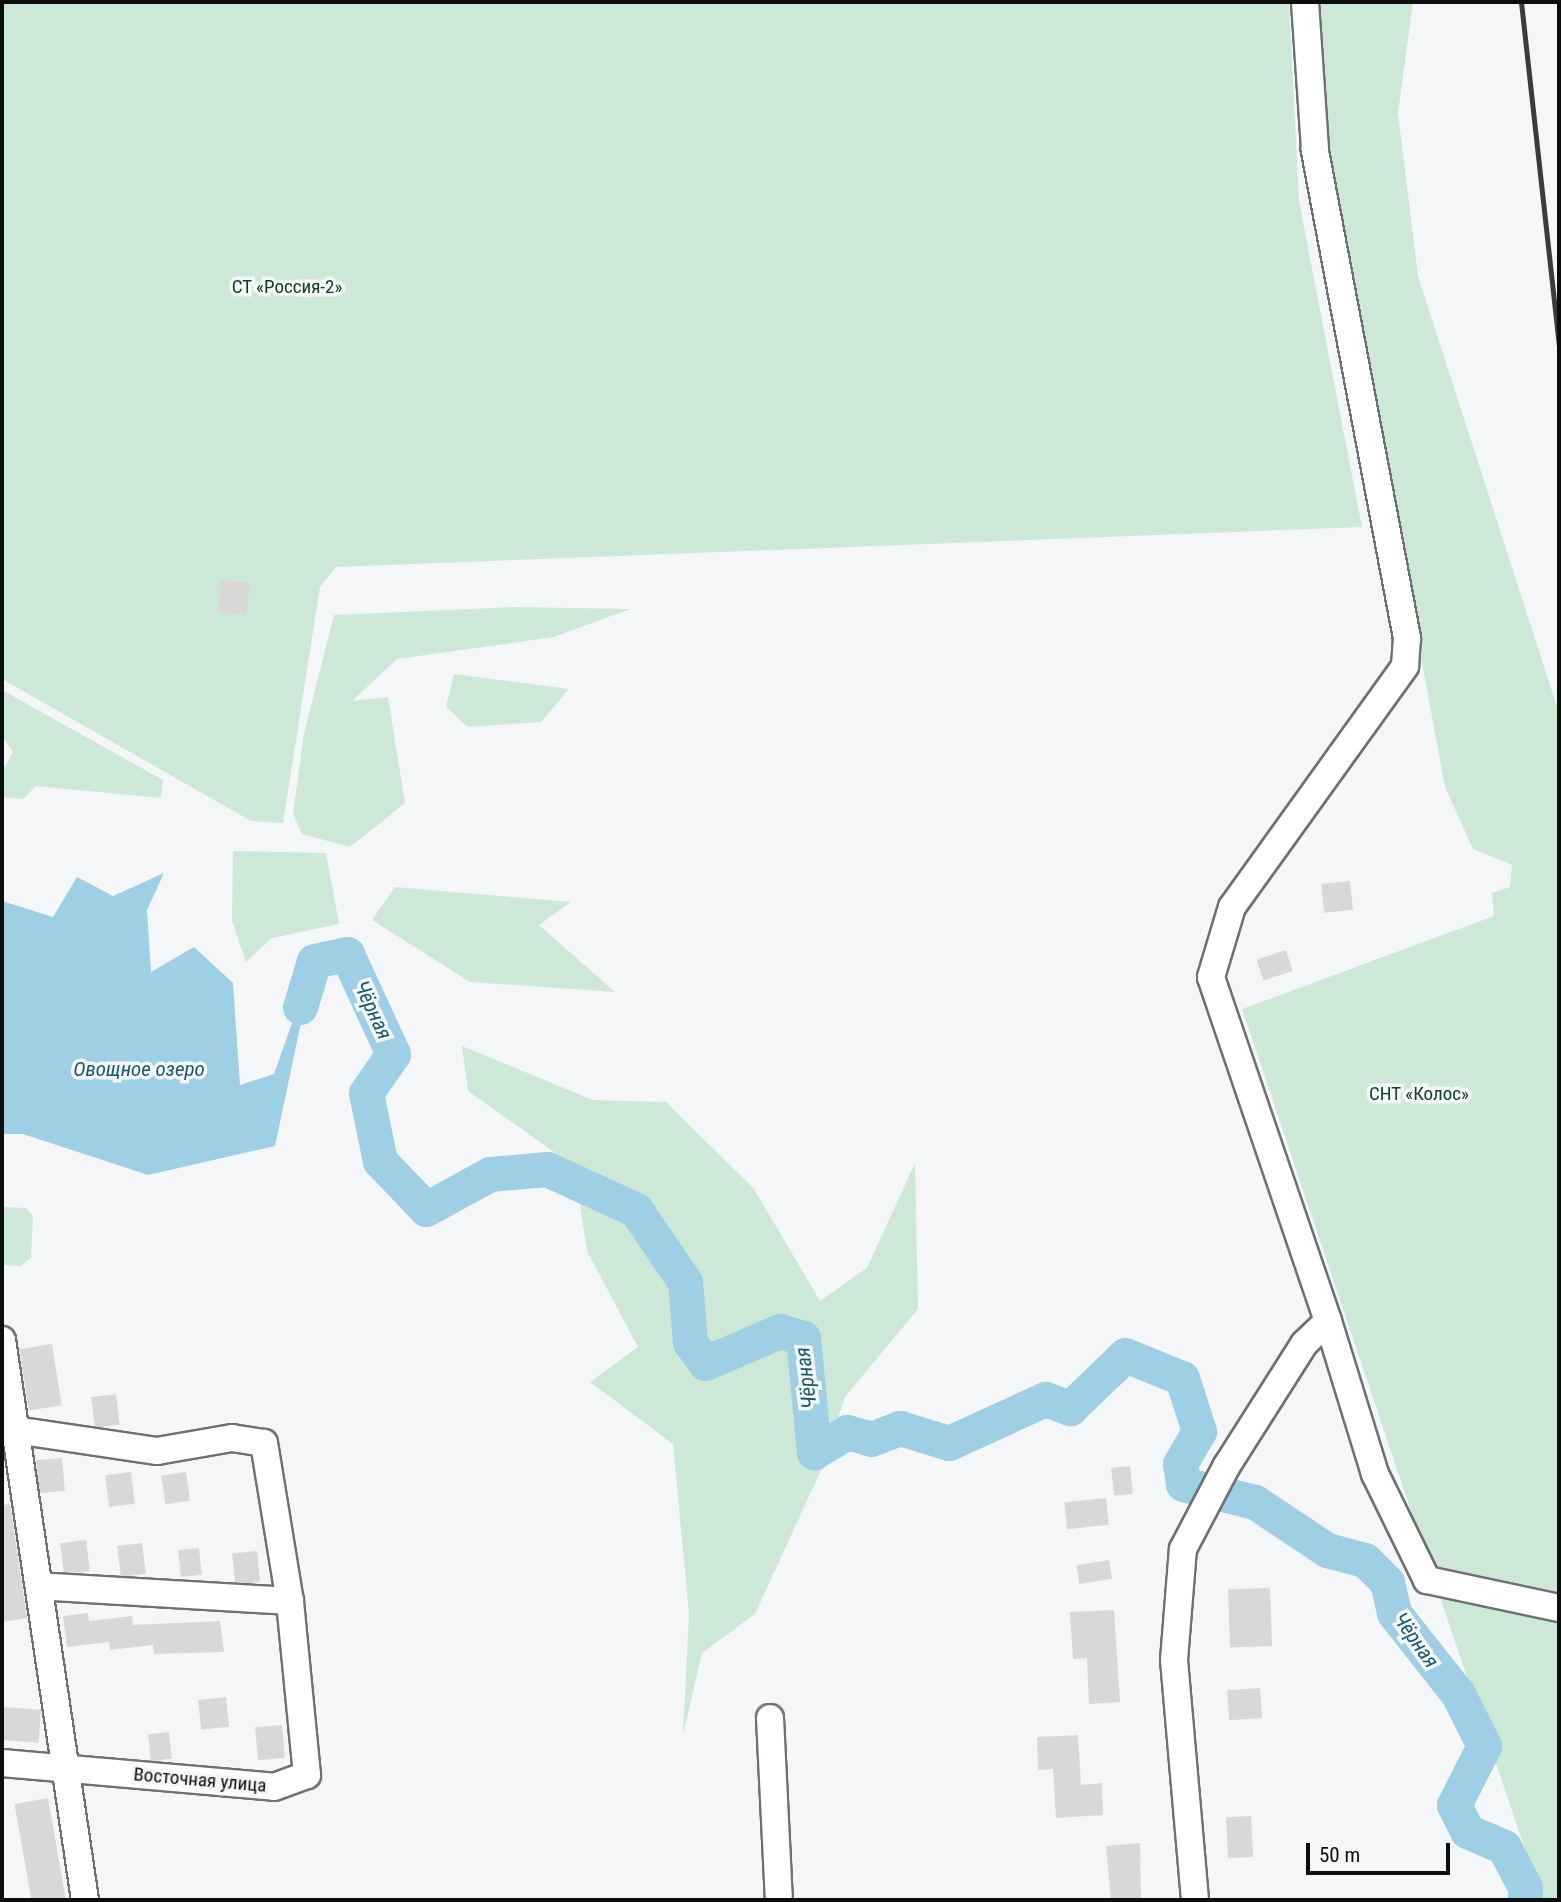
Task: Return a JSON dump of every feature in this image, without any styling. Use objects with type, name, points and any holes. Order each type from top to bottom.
[{"type":"street","points":[[1305,2],[1315,149],[1407,638],[1405,666],[1232,906],[1211,977],[1328,1321],[1375,1474],[1427,1580],[1559,1608]]},
{"type":"street","points":[[1195,1900],[1174,1660],[1183,1549],[1226,1467],[1304,1344],[1328,1321]]},
{"type":"street","points":[[2,1340],[68,1769],[85,1900]]},
{"type":"street","name":"Восточная улица","points":[[2,1763],[274,1787],[307,1774],[290,1601],[264,1443],[232,1438],[157,1451],[15,1430]]},
{"type":"street","points":[[40,1586],[290,1601]]},
{"type":"street","points":[[770,1718],[779,1900]]},
{"type":"green space","name":"СТ «Россия-2»","points":[[2,2],[1289,2],[1299,201],[1362,527],[336,567],[320,587],[283,823],[251,821],[2,679]]},
{"type":"green space","name":"СНТ «Колос»","points":[[1316,2],[1413,2],[1398,113],[1418,276],[1559,713],[1559,1900],[1542,1900],[1242,1009],[1494,916],[1492,893],[1510,887],[1512,865],[1473,849],[1445,787],[1322,121]]},
{"type":"green space","points":[[515,607],[630,609],[554,637],[397,659],[352,701],[388,697],[405,803],[350,847],[302,834],[293,814],[304,734],[334,615]]},
{"type":"green space","points":[[454,674],[569,689],[541,722],[468,727],[446,707]]},
{"type":"green space","points":[[2,690],[163,780],[161,798],[36,786],[23,799],[2,797],[2,772],[13,752],[2,736]]},
{"type":"green space","points":[[233,851],[326,853],[339,924],[272,938],[246,962],[232,921]]},
{"type":"green space","points":[[395,887],[571,902],[539,925],[615,992],[470,982],[372,920]]},
{"type":"green space","points":[[462,1046],[593,1100],[666,1102],[754,1189],[820,1301],[867,1268],[915,1163],[918,1309],[845,1397],[821,1470],[755,1614],[702,1653],[683,1735],[689,1614],[673,1444],[590,1382],[638,1347],[587,1251],[574,1166],[468,1091]]},
{"type":"green space","points":[[2,1207],[26,1208],[33,1216],[31,1258],[20,1266],[2,1265]]},
{"type":"water","name":"Овощное озеро","points":[[164,873],[147,910],[151,972],[194,947],[233,983],[240,1085],[274,1074],[314,961],[275,1146],[148,1175],[23,1134],[2,1134],[2,901],[53,917],[77,877],[113,896]]},
{"type":"building","points":[[221,580],[250,583],[246,615],[218,612]]},
{"type":"building","points":[[1350,881],[1353,910],[1324,913],[1321,884]]},
{"type":"building","points":[[1286,950],[1293,971],[1263,981],[1257,960]]},
{"type":"building","points":[[52,1344],[62,1405],[29,1410],[19,1349]]},
{"type":"building","points":[[116,1394],[120,1425],[95,1428],[91,1397]]},
{"type":"building","points":[[62,1458],[65,1491],[39,1493],[36,1460]]},
{"type":"building","points":[[1130,1466],[1133,1494],[1114,1496],[1111,1468]]},
{"type":"building","points":[[131,1472],[135,1504],[109,1507],[105,1475]]},
{"type":"building","points":[[186,1472],[190,1501],[165,1504],[161,1475]]},
{"type":"building","points":[[1106,1498],[1109,1525],[1067,1529],[1064,1502]]},
{"type":"building","points":[[10,1504],[27,1618],[2,1622],[2,1505]]},
{"type":"building","points":[[86,1540],[90,1571],[64,1574],[60,1543]]},
{"type":"building","points":[[142,1543],[146,1574],[121,1577],[117,1546]]},
{"type":"building","points":[[199,1548],[202,1575],[181,1577],[178,1550]]},
{"type":"building","points":[[257,1551],[260,1582],[235,1584],[232,1554]]},
{"type":"building","points":[[1109,1560],[1112,1579],[1079,1584],[1076,1565]]},
{"type":"building","points":[[1270,1588],[1272,1646],[1230,1647],[1228,1589]]},
{"type":"building","points":[[1114,1610],[1120,1702],[1089,1704],[1087,1658],[1073,1659],[1070,1612]]},
{"type":"building","points":[[88,1613],[89,1621],[132,1616],[133,1625],[220,1621],[224,1652],[154,1654],[153,1645],[110,1650],[109,1642],[67,1647],[63,1616]]},
{"type":"building","points":[[1260,1688],[1262,1718],[1229,1720],[1227,1690]]},
{"type":"building","points":[[226,1697],[229,1727],[201,1730],[198,1700]]},
{"type":"building","points":[[2,1707],[41,1710],[39,1743],[2,1740]]},
{"type":"building","points":[[282,1725],[285,1758],[258,1760],[255,1727]]},
{"type":"building","points":[[169,1732],[172,1759],[151,1761],[148,1734]]},
{"type":"building","points":[[1078,1735],[1081,1785],[1102,1783],[1103,1815],[1056,1818],[1053,1769],[1038,1770],[1037,1737]]},
{"type":"building","points":[[48,1798],[66,1900],[31,1900],[15,1804]]},
{"type":"building","points":[[1251,1816],[1253,1857],[1228,1858],[1226,1817]]},
{"type":"building","points":[[1140,1843],[1141,1900],[1111,1900],[1106,1846]]},
{"type":"waterway","name":"Чёрная","points":[[300,1007],[314,961],[347,954],[393,1054],[366,1093],[380,1161],[426,1209],[490,1174],[547,1169],[636,1210],[685,1282],[690,1342],[705,1363],[780,1331],[803,1338],[814,1452],[847,1432],[871,1439],[900,1428],[949,1443],[1045,1399],[1070,1408],[1125,1355],[1182,1378],[1199,1431],[1180,1464],[1183,1484],[1255,1502],[1327,1550],[1365,1560],[1387,1582],[1394,1613],[1458,1694],[1484,1746],[1454,1805],[1467,1831],[1504,1847],[1525,1887],[1525,1900]]},
{"type":"railway","points":[[1521,2],[1559,348]]}]
